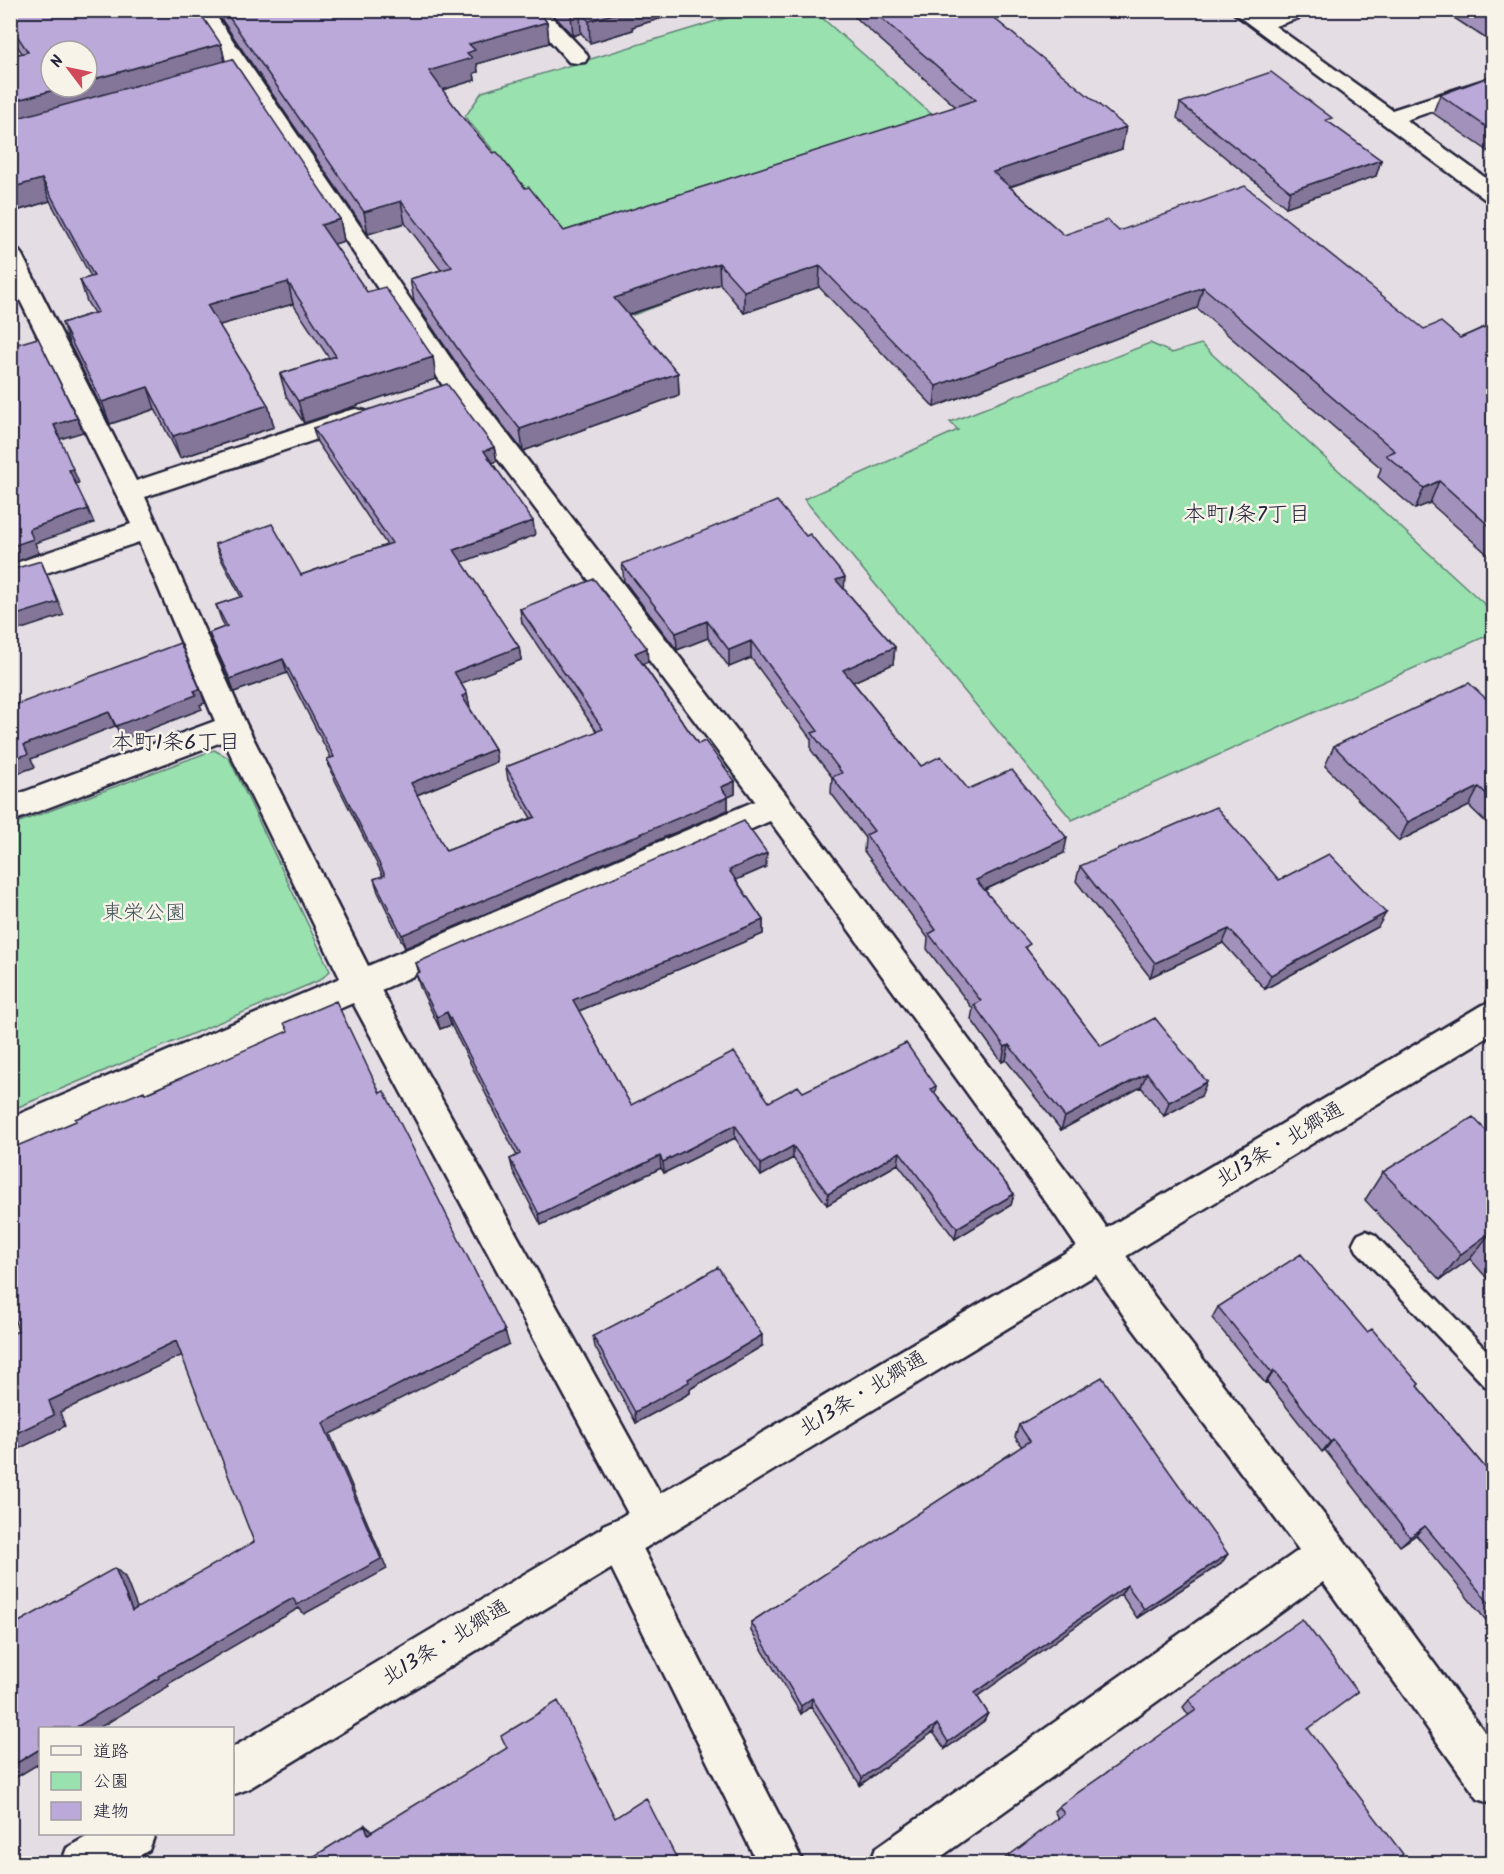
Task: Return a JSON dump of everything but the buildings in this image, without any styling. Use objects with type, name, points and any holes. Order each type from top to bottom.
[{"type":"street","points":[[201,10],[232,73],[443,387],[776,805],[1103,1252],[1141,1310],[1328,1554],[1494,1783]]},
{"type":"street","points":[[533,10],[577,57]]},
{"type":"street","points":[[1240,10],[1494,195]]},
{"type":"street","points":[[1260,24],[1304,10]]},
{"type":"street","points":[[1388,119],[1494,83]]},
{"type":"street","points":[[10,255],[18,289],[147,529],[232,726],[360,984],[652,1518]]},
{"type":"street","points":[[129,493],[376,410]]},
{"type":"street","points":[[10,574],[147,529]]},
{"type":"street","points":[[10,810],[232,726]]},
{"type":"street","points":[[10,1135],[776,805]]},
{"type":"street","name":"北13条・北郷通","points":[[234,1772],[617,1539],[1103,1252],[1494,1015]]},
{"type":"street","points":[[617,1539],[782,1863]]},
{"type":"street","points":[[892,1863],[1328,1554]]},
{"type":"street","points":[[83,1863],[130,1835]]},
{"type":"lane","points":[[1366,1243],[1494,1377]]},
{"type":"green space","points":[[813,10],[945,126],[681,297],[633,315],[465,117],[482,92],[749,11]]},
{"type":"green space","points":[[1150,343],[1172,353],[1201,344],[1493,612],[1493,633],[1072,820],[804,499],[958,430],[950,422]]},
{"type":"green space","name":"東栄公園","points":[[214,750],[229,758],[330,971],[320,980],[11,1110],[11,825]]},
{"type":"district","name":"本町1条7丁目","points":[[1247,515]]},
{"type":"district","name":"本町1条6丁目","points":[[176,743]]}]
